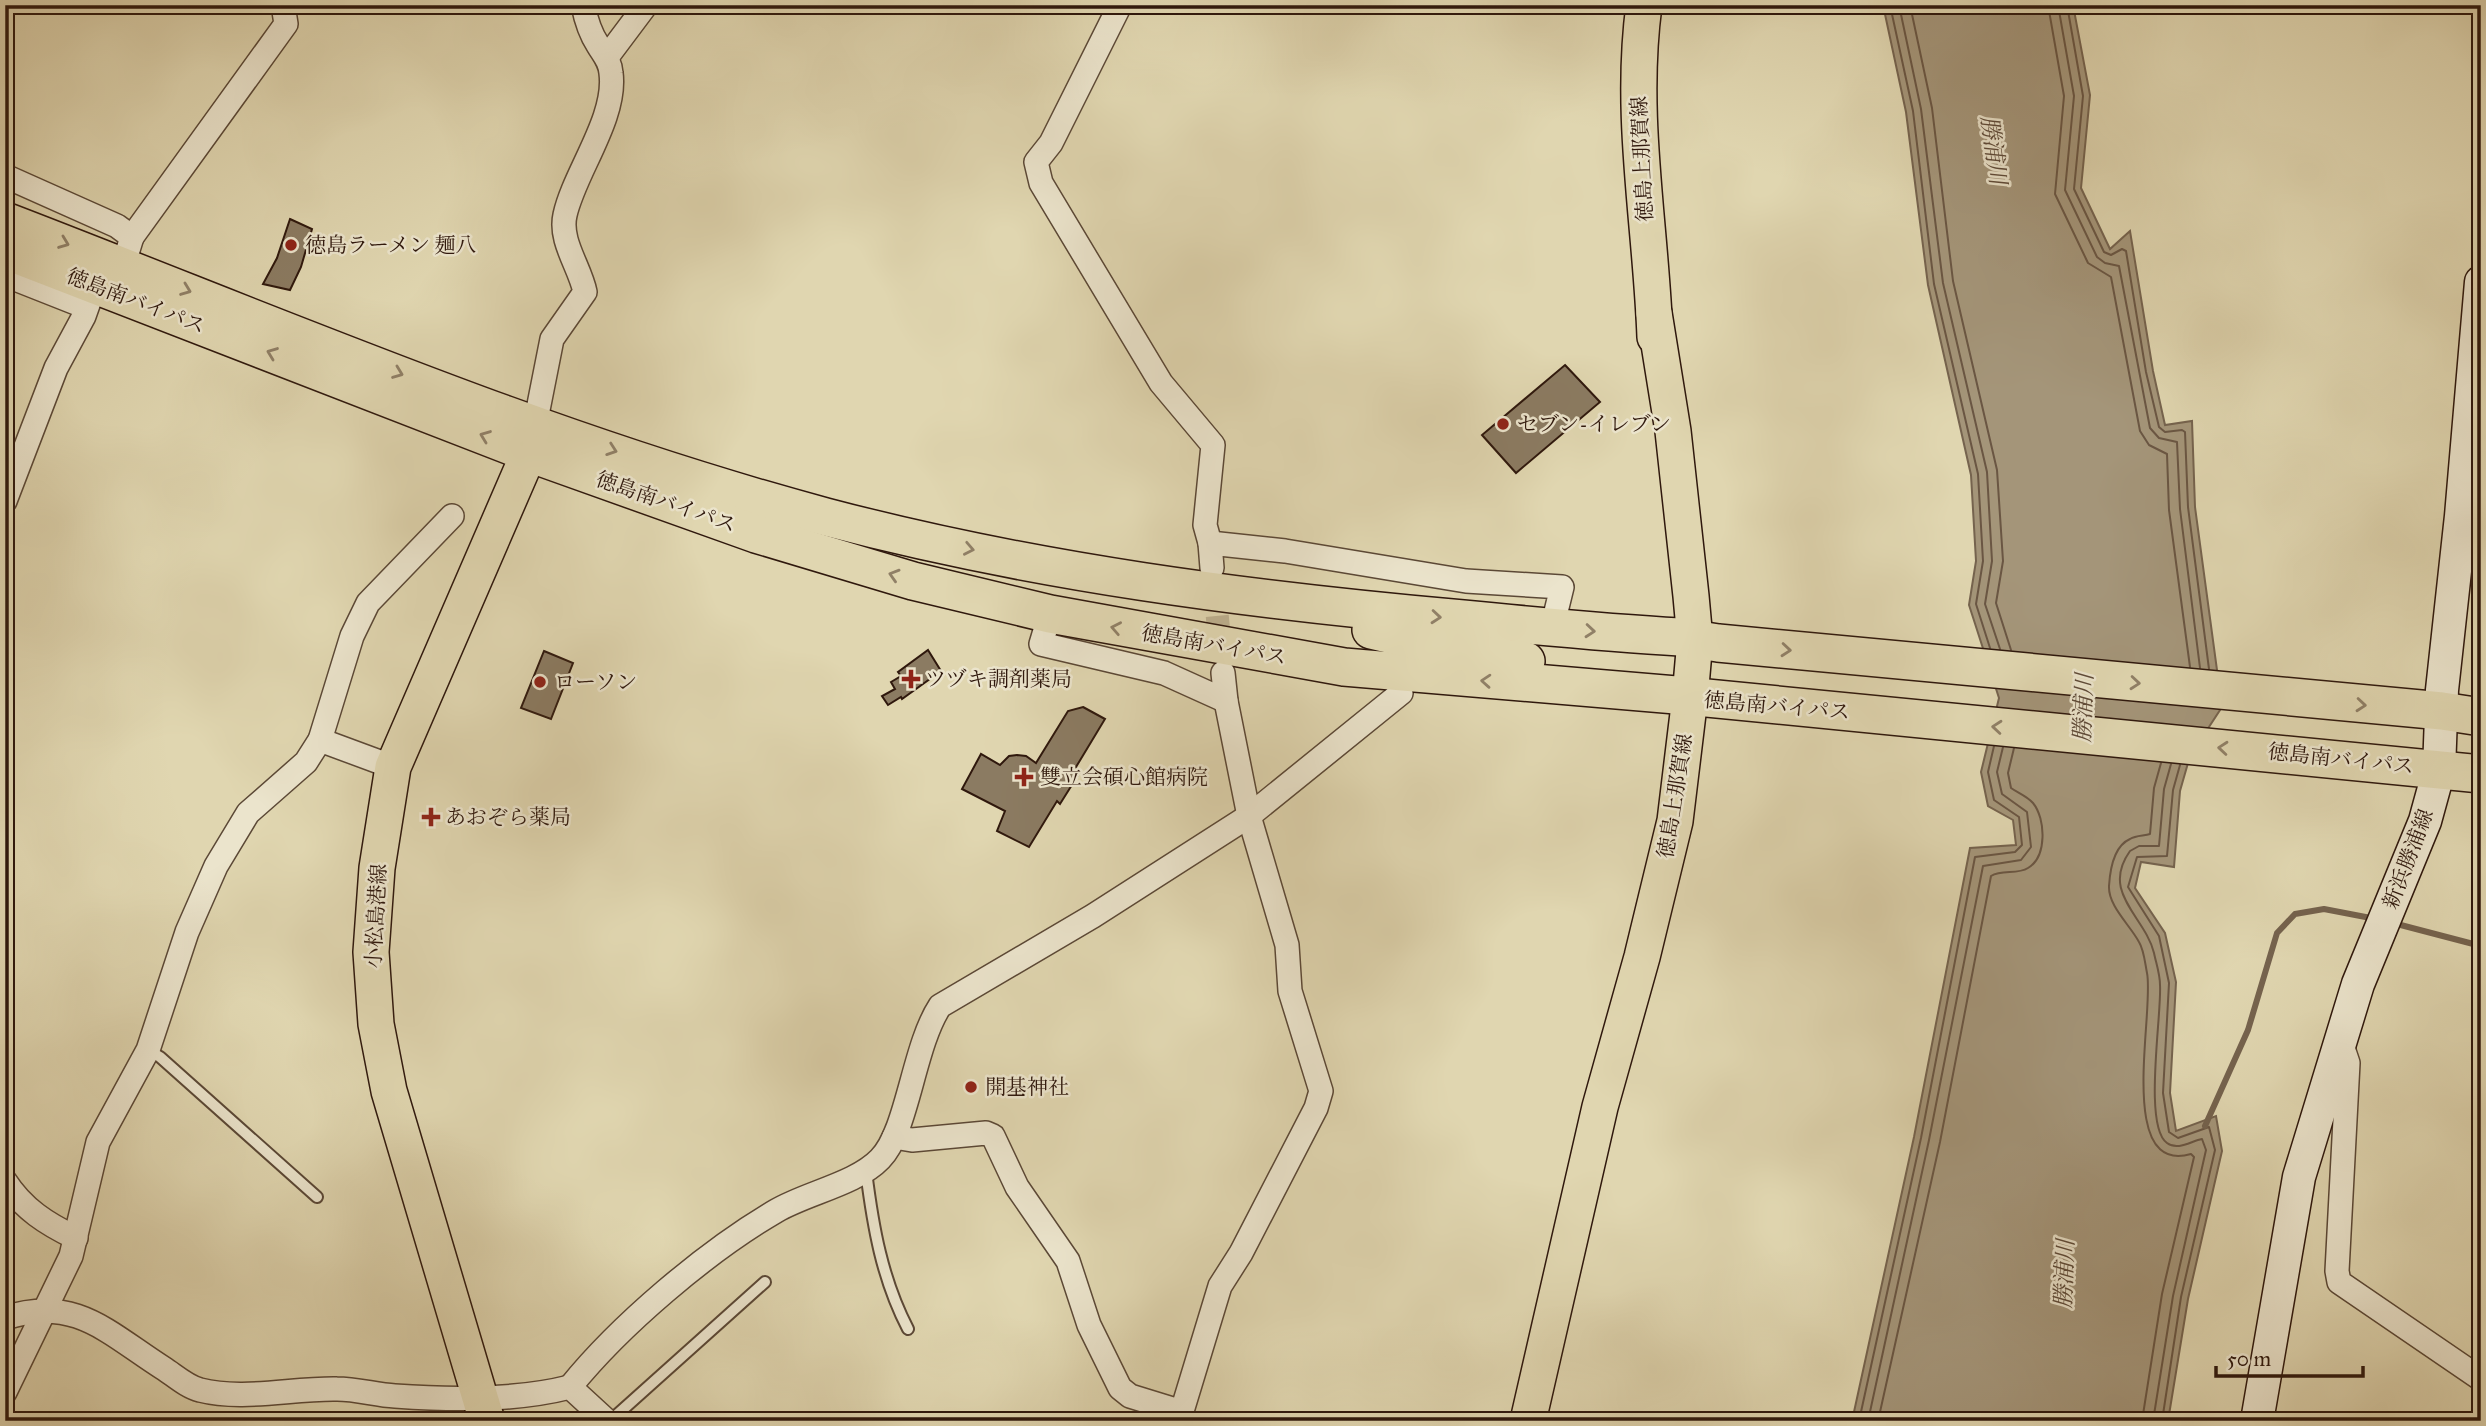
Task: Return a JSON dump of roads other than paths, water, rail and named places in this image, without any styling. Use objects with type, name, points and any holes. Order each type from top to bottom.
[{"type":"highway","name":"徳島南バイパス","points":[[5,221],[109,274],[532,439],[756,534],[913,581],[1050,614],[1344,667],[1689,691],[2481,774]]},
{"type":"highway","name":"徳島南バイパス","points":[[5,250],[109,274]]},
{"type":"highway","name":"徳島南バイパス","points":[[532,439],[831,518],[1063,568],[1273,600],[2481,717]]},
{"type":"highway","points":[[1273,600],[1346,624],[1470,653],[1689,691]]},
{"type":"highway","points":[[2432,711],[2459,731],[2481,739]]},
{"type":"main road","name":"徳島上那賀線","points":[[1528,1421],[1600,1107],[1642,957],[1675,821],[1689,691],[1698,640],[1673,431],[1654,313],[1640,159],[1638,87],[1643,7]]},
{"type":"main road","name":"新浜勝浦線","points":[[2256,1421],[2298,1177],[2358,984],[2425,821],[2426,768],[2481,282]]},
{"type":"main road","name":"小松島港線","points":[[484,1409],[389,1091],[376,1024],[372,940],[377,868],[393,767],[532,439]]},
{"type":"street","points":[[5,501],[56,368],[109,274],[286,24],[283,5]]},
{"type":"street","points":[[532,439],[552,339],[585,292],[581,273],[564,236],[564,216],[606,112],[612,76],[607,57],[587,24],[583,5]]},
{"type":"street","points":[[607,57],[646,5]]},
{"type":"street","points":[[1120,5],[1051,143],[1036,162],[1041,183],[1161,383],[1213,445],[1205,525],[1212,568]]},
{"type":"street","points":[[5,176],[117,226],[109,274]]},
{"type":"street","points":[[5,275],[109,274]]},
{"type":"street","points":[[5,1392],[47,1310],[76,1238],[98,1142],[148,1050],[187,932],[236,828],[248,813],[306,762],[320,740],[352,636],[368,603],[453,516]]},
{"type":"street","points":[[1209,543],[1285,551],[1466,581],[1562,587],[1552,628]]},
{"type":"street","points":[[1050,614],[1041,644],[1164,673],[1226,701]]},
{"type":"street","points":[[894,1136],[912,1140],[986,1133],[993,1136],[1017,1187],[1068,1261],[1090,1325],[1121,1388],[1130,1396],[1180,1417],[1220,1286],[1267,1203],[1316,1108],[1321,1091],[1290,991],[1287,945],[1249,817],[1223,673]]},
{"type":"street","points":[[5,1318],[26,1311],[70,1312],[116,1336],[197,1390],[227,1395],[341,1388],[484,1409],[570,1387],[601,1349],[722,1247],[799,1198],[866,1171],[882,1157],[894,1136],[928,1024],[940,1006],[1104,909],[1249,817],[1401,693]]},
{"type":"street","points":[[320,740],[393,767]]},
{"type":"street","points":[[2341,1042],[2348,1062],[2337,1271],[2339,1282],[2481,1379]]},
{"type":"street","points":[[5,1181],[19,1203],[50,1225],[76,1238]]},
{"type":"street","points":[[570,1387],[609,1421]]},
{"type":"lane","points":[[148,1050],[160,1057],[317,1196]]},
{"type":"lane","points":[[866,1171],[873,1226],[884,1272],[908,1329]]},
{"type":"lane","points":[[609,1421],[765,1282]]},
{"type":"water","name":"勝浦川","points":[[1883,5],[2073,5],[2090,95],[2081,188],[2110,249],[2130,231],[2153,371],[2165,425],[2192,421],[2195,507],[2222,707],[2190,756],[2180,791],[2174,867],[2141,862],[2135,888],[2165,933],[2176,982],[2170,1093],[2176,1131],[2216,1116],[2222,1151],[2188,1299],[2168,1421],[1852,1421],[1914,1137],[1970,848],[2016,845],[2013,820],[1988,806],[1981,772],[1999,698],[1969,605],[1976,561],[1971,475],[1928,285],[1906,112]]},
{"type":"waterway","points":[[2205,1126],[2248,1030],[2277,933],[2295,914],[2324,909],[2376,919]]},
{"type":"waterway","points":[[2393,923],[2481,946]]},
{"type":"tunnel","points":[[1214,582],[1221,655]]},
{"type":"place","name":"徳島ラーメン 麺八","points":[[291,245]]},
{"type":"place","name":"セブン-イレブン","points":[[1503,424]]},
{"type":"place","name":"ツヅキ調剤薬局","points":[[911,679]]},
{"type":"place","name":"ローソン","points":[[540,682]]},
{"type":"place","name":"雙立会碩心館病院","points":[[1024,777]]},
{"type":"place","name":"あおぞら薬局","points":[[431,817]]},
{"type":"place","name":"開基神社","points":[[971,1087]]}]
